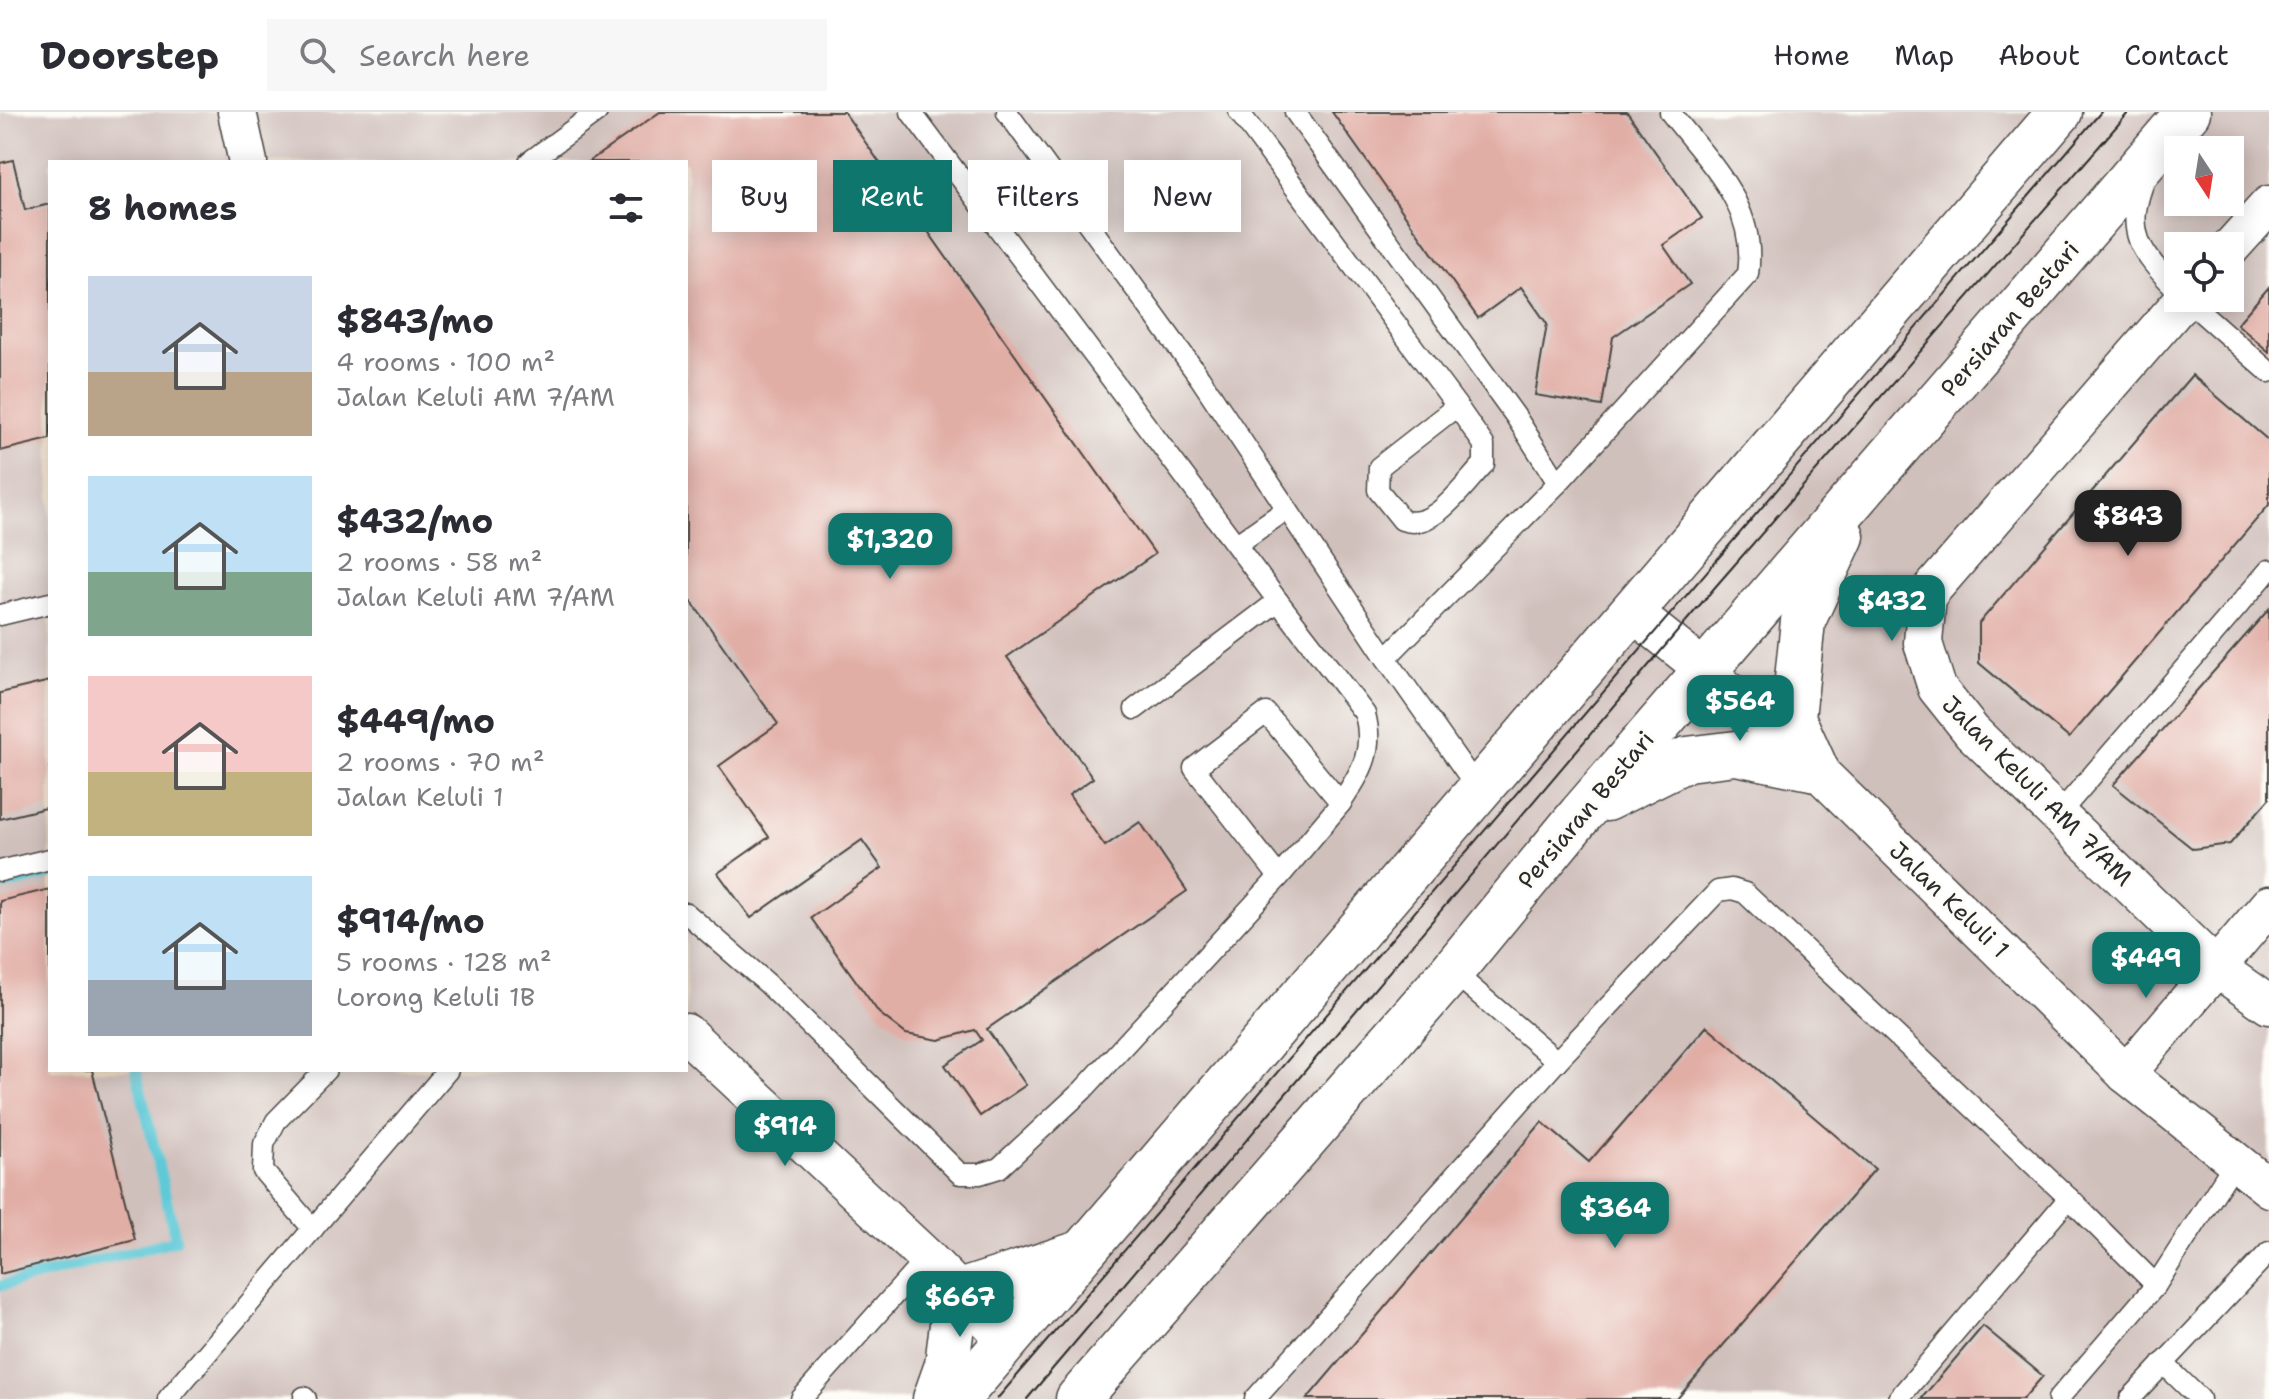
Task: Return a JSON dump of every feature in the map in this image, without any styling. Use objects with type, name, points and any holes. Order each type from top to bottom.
[{"type":"main road","name":"Persiaran Bestari","points":[[1078,1399],[1452,971],[1581,814],[2188,112]]},
{"type":"main road","points":[[957,1399],[1631,611],[2049,115]]},
{"type":"main road","points":[[1816,769],[1793,718],[1803,621],[1863,490]]},
{"type":"main road","points":[[1581,814],[1636,781],[1687,759],[1736,753],[1816,769]]},
{"type":"main road","points":[[935,1399],[947,1365],[956,1293],[1080,1253]]},
{"type":"street","points":[[237,112],[248,160]]},
{"type":"street","points":[[2244,233],[2269,205]]},
{"type":"street","name":"Jalan Keluli AM 7/AM","points":[[2173,312],[1927,595],[1923,643],[1937,688],[1972,732],[2214,966],[2269,1005]]},
{"type":"street","name":"Jalan Keluli 1","points":[[1631,611],[1705,670],[1816,769],[2126,1074],[2269,1188]]},
{"type":"street","points":[[2126,1074],[2214,966],[2269,905]]},
{"type":"street","points":[[688,1035],[927,1258],[956,1293],[1007,1340]]},
{"type":"lane","points":[[532,160],[597,112]]},
{"type":"lane","points":[[688,915],[768,984],[960,1174],[980,1174],[999,1168],[1083,1090],[1279,877],[1341,803],[1365,767],[1370,751],[1371,735],[1365,714],[911,112]]},
{"type":"lane","points":[[1007,112],[1200,378],[1386,658],[1478,789]]},
{"type":"lane","points":[[1239,112],[1457,406],[1484,445],[1484,464],[1427,520],[1410,523],[1402,520],[1378,490],[1379,467],[1457,406]]},
{"type":"lane","points":[[1295,112],[1516,417],[1558,483]]},
{"type":"lane","points":[[1386,658],[1558,483],[1748,274],[1752,247],[1745,215],[1728,187],[1670,112]]},
{"type":"lane","points":[[2158,145],[2141,190],[2135,221],[2142,253],[2164,276]]},
{"type":"lane","points":[[2201,312],[2269,372]]},
{"type":"lane","points":[[1237,544],[1287,509]]},
{"type":"lane","points":[[2058,815],[2269,570]]},
{"type":"lane","points":[[1135,709],[1278,601]]},
{"type":"lane","points":[[0,615],[48,603]]},
{"type":"lane","points":[[1279,877],[1194,768],[1266,713],[1341,803]]},
{"type":"lane","points":[[0,871],[48,859]]},
{"type":"lane","points":[[1255,1399],[1557,1061],[1718,891],[1732,889],[1745,893],[2069,1198],[2156,1285]]},
{"type":"lane","points":[[1452,971],[1557,1061]]},
{"type":"lane","points":[[313,1229],[263,1171],[264,1144],[276,1121],[322,1072]]},
{"type":"lane","points":[[168,1399],[446,1072]]},
{"type":"lane","points":[[2058,1399],[2156,1285],[2235,1162]]},
{"type":"lane","points":[[1898,1399],[2069,1198]]},
{"type":"lane","points":[[2130,1399],[2269,1252]]},
{"type":"lane","points":[[801,1399],[927,1258]]},
{"type":"lane","points":[[2163,1363],[2200,1399]]},
{"type":"shaded area","points":[[0,112],[2269,112],[2269,1399],[0,1399]]},
{"type":"building","points":[[660,112],[844,112],[878,160],[833,160],[833,232],[928,232],[1155,554],[1007,657],[1093,778],[1069,795],[1105,846],[1140,822],[1187,891],[987,1029],[1026,1085],[980,1116],[945,1065],[982,1040],[975,1030],[939,1040],[906,1034],[879,1013],[811,918],[882,868],[862,840],[751,918],[718,873],[769,837],[719,766],[778,724],[688,599],[688,160],[591,160]]},
{"type":"building","points":[[1332,112],[1627,112],[1702,218],[1663,245],[1690,284],[1613,337],[1602,406],[1535,395],[1547,324],[1521,287],[1478,318]]},
{"type":"building","points":[[13,160],[25,210],[48,204],[48,439],[0,451],[0,163]]},
{"type":"building","points":[[2269,287],[2269,352],[2237,324]]},
{"type":"building","points":[[2192,375],[2269,441],[2269,505],[2069,738],[1979,663],[1979,623]]},
{"type":"building","points":[[2269,609],[2269,799],[2230,844],[2193,849],[2113,785]]},
{"type":"building","points":[[48,681],[48,807],[0,819],[0,693]]},
{"type":"building","points":[[48,889],[48,1072],[93,1072],[135,1240],[0,1274],[0,901]]},
{"type":"building","points":[[1707,1026],[1875,1169],[1677,1399],[1307,1399],[1542,1122],[1589,1162]]},
{"type":"building","points":[[1983,1326],[2043,1376],[2023,1399],[1921,1399]]},
{"type":"waterway","points":[[0,886],[48,874]]},
{"type":"waterway","points":[[0,1286],[176,1240],[136,1072]]},
{"type":"tram line","points":[[997,1399],[2101,112]]},
{"type":"tram line","points":[[1027,1399],[1716,586],[2129,112]]}]
